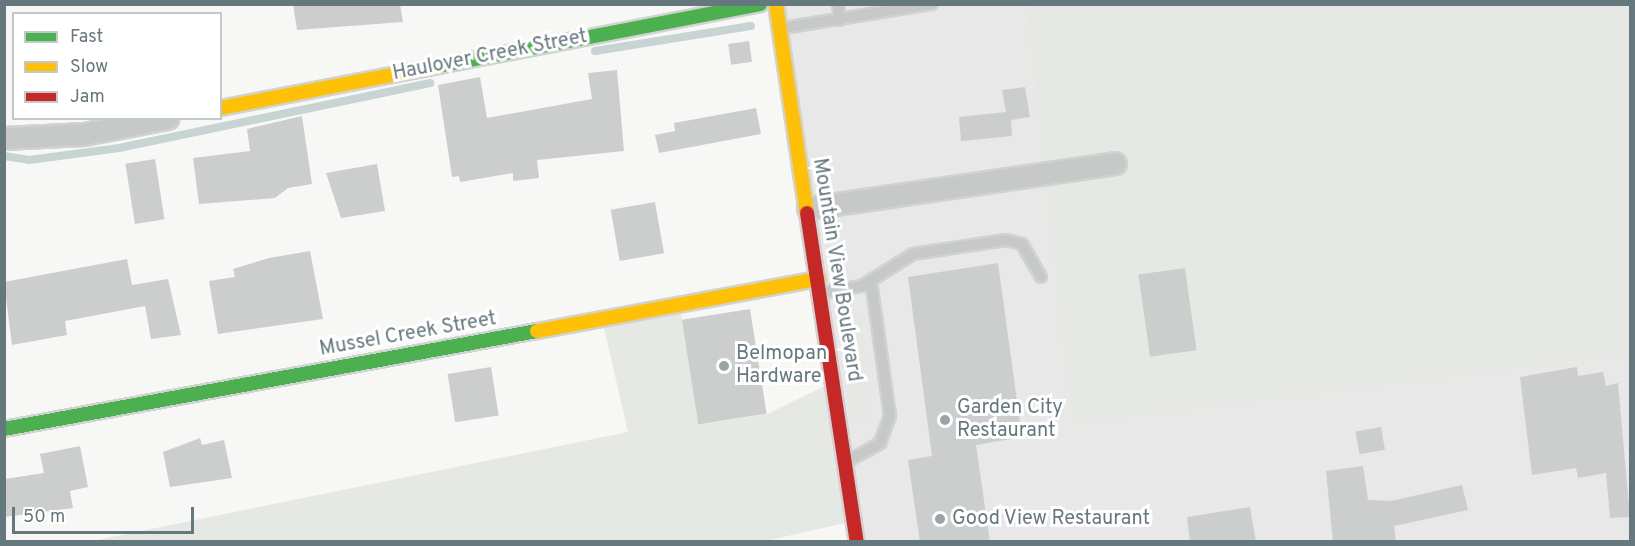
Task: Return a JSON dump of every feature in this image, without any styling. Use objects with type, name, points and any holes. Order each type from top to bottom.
[{"type":"street","name":"Haulover Creek Street","points":[[222,108],[760,4]]},
{"type":"street","name":"Mountain View Boulevard","points":[[776,4],[857,542]]},
{"type":"street","points":[[4,138],[84,134],[156,120]]},
{"type":"street","points":[[808,208],[1115,163]]},
{"type":"street","name":"Mussel Creek Street","points":[[4,429],[818,279]]},
{"type":"lane","points":[[838,4],[840,20]]},
{"type":"lane","points":[[779,28],[932,4]]},
{"type":"lane","points":[[821,293],[871,281],[913,254],[1006,240],[1022,244],[1041,277]]},
{"type":"lane","points":[[845,463],[880,443],[890,416],[871,281]]},
{"type":"shaded area","points":[[778,5],[1025,5],[1071,426],[1630,355],[1630,541],[857,541]]},
{"type":"shaded area","points":[[1025,5],[1630,5],[1630,355],[1071,426]]},
{"type":"shaded area","points":[[850,300],[861,323],[871,410],[864,422],[855,413],[840,315],[841,304]]},
{"type":"shaded area","points":[[680,307],[699,425],[767,414],[833,382],[854,521],[761,542],[87,542],[628,432],[602,319]]},
{"type":"building","points":[[293,4],[400,4],[403,22],[297,30]]},
{"type":"building","points":[[749,41],[752,62],[731,65],[728,44]]},
{"type":"building","points":[[617,70],[624,151],[537,160],[539,178],[513,181],[513,173],[460,182],[459,176],[452,177],[438,85],[480,77],[487,118],[592,99],[588,73]]},
{"type":"building","points":[[1025,87],[1030,117],[1011,120],[1012,136],[961,141],[959,117],[1006,112],[1002,90]]},
{"type":"building","points":[[756,108],[761,134],[659,153],[655,135],[675,131],[674,123]]},
{"type":"building","points":[[302,116],[312,184],[288,188],[275,198],[199,204],[193,158],[250,151],[247,129]]},
{"type":"building","points":[[155,159],[165,219],[135,224],[125,164]]},
{"type":"building","points":[[377,164],[385,211],[341,218],[326,173]]},
{"type":"building","points":[[655,202],[664,253],[620,261],[611,210]]},
{"type":"building","points":[[310,251],[323,319],[218,334],[209,281],[235,277],[233,269],[269,258]]},
{"type":"building","points":[[127,259],[132,285],[168,279],[181,335],[151,339],[145,306],[65,321],[67,335],[12,345],[4,282]]},
{"type":"building","points":[[998,263],[1022,437],[976,445],[990,542],[920,542],[908,460],[932,456],[908,277]]},
{"type":"building","points":[[1185,268],[1197,350],[1150,357],[1138,275]]},
{"type":"building","name":"Belmopan Hardware","points":[[750,309],[767,414],[698,424],[682,320]]},
{"type":"building","points":[[491,367],[499,415],[455,422],[448,374]]},
{"type":"building","points":[[1577,367],[1578,376],[1603,372],[1606,386],[1618,383],[1630,517],[1610,518],[1606,473],[1578,478],[1576,468],[1532,475],[1520,377]]},
{"type":"building","points":[[1381,427],[1385,450],[1359,454],[1355,432]]},
{"type":"building","points":[[200,438],[202,445],[224,440],[232,478],[170,487],[163,452]]},
{"type":"building","points":[[80,446],[88,487],[70,491],[73,508],[4,517],[4,479],[44,473],[40,454]]},
{"type":"building","points":[[1363,466],[1368,500],[1391,501],[1462,485],[1468,510],[1394,526],[1396,542],[1333,542],[1326,471]]},
{"type":"building","points":[[1250,507],[1256,542],[1190,542],[1187,517]]},
{"type":"waterway","points":[[595,51],[751,26]]},
{"type":"waterway","points":[[4,156],[29,160],[119,148],[430,83]]},
{"type":"traffic: fast","points":[[439,66],[760,4]]},
{"type":"traffic: fast","points":[[4,429],[537,331]]},
{"type":"traffic: slow","points":[[776,4],[807,213]]},
{"type":"traffic: slow","points":[[222,108],[439,66]]},
{"type":"traffic: slow","points":[[537,331],[818,279]]},
{"type":"traffic: jam","points":[[807,213],[857,542]]},
{"type":"place","name":"Belmopan Hardware","points":[[724,366]]},
{"type":"place","name":"Garden City Restaurant","points":[[945,420]]},
{"type":"place","name":"Good View Restaurant","points":[[940,519]]}]
